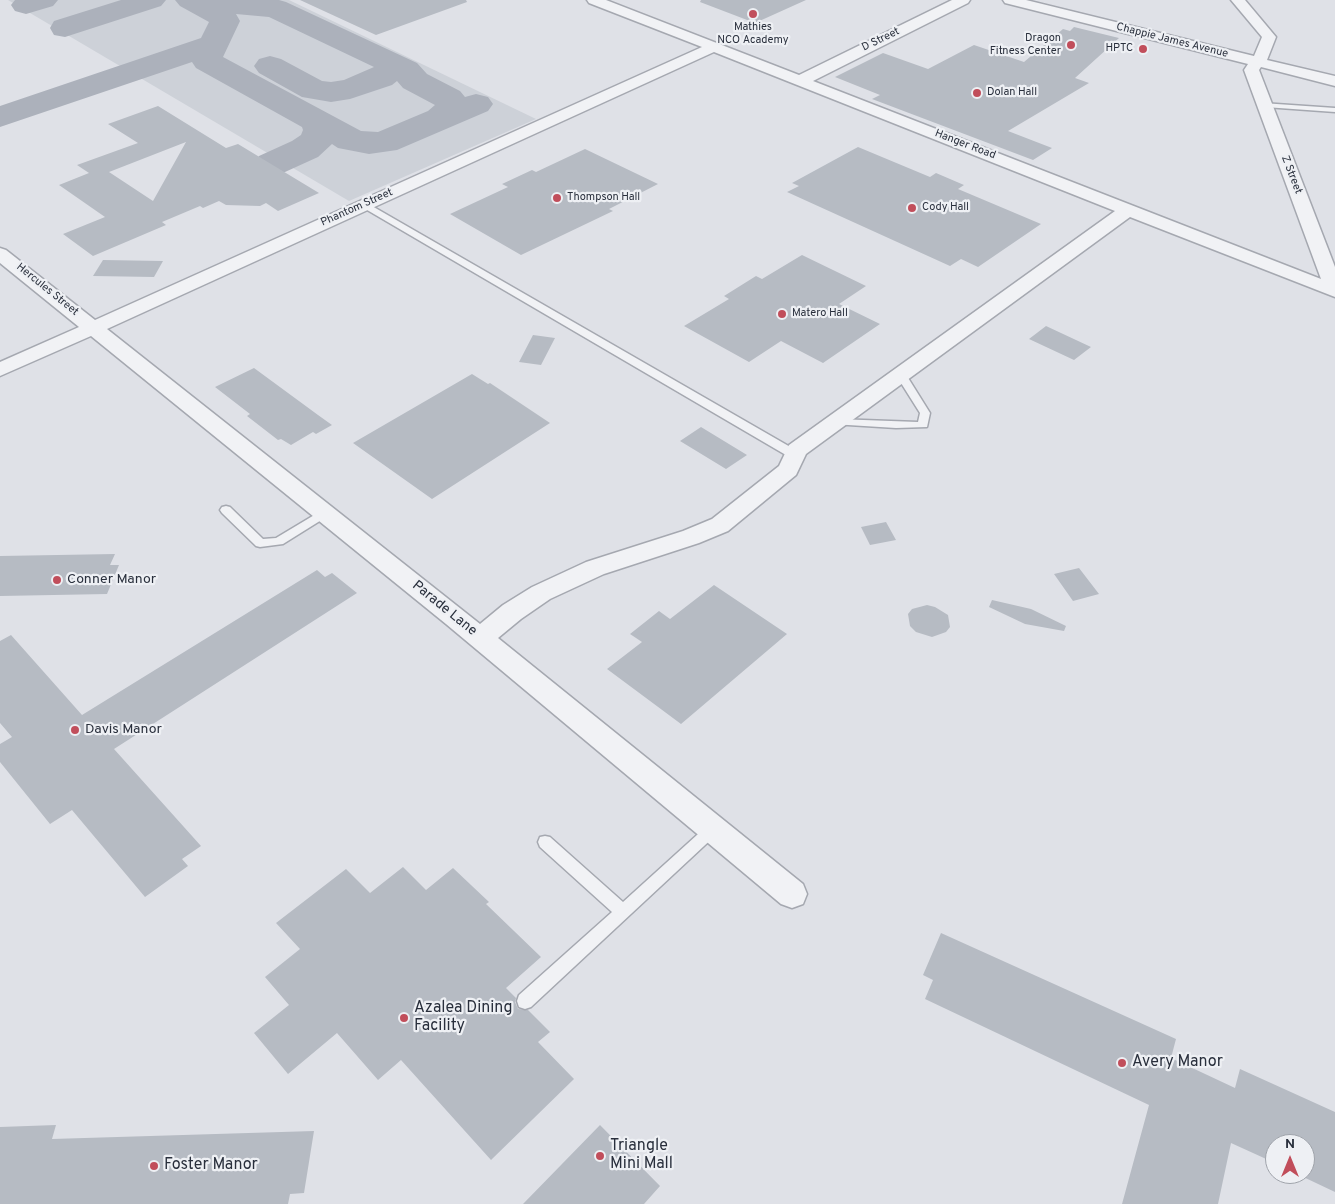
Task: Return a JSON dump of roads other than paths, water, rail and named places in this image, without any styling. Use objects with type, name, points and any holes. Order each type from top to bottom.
[{"type":"street","name":"Hanger Road","points":[[594,0],[1335,291]]},
{"type":"street","name":"D Street","points":[[800,81],[963,0]]},
{"type":"street","name":"Chappie James Avenue","points":[[1010,0],[1335,81]]},
{"type":"street","points":[[1238,0],[1269,37],[1258,62]]},
{"type":"street","name":"Phantom Street","points":[[0,370],[714,47]]},
{"type":"street","name":"Z Street","points":[[1258,62],[1251,70],[1335,291]]},
{"type":"street","points":[[480,638],[512,612],[541,593],[595,568],[691,537],[720,525],[788,470],[797,450],[1128,210]]},
{"type":"street","name":"Hercules Street","points":[[0,254],[94,328]]},
{"type":"street","name":"Parade Lane","points":[[94,328],[480,638],[792,894]]},
{"type":"lane","points":[[1265,105],[1335,110]]},
{"type":"lane","points":[[365,205],[795,455]]},
{"type":"lane","points":[[836,422],[923,424],[925,413],[901,375]]},
{"type":"lane","points":[[226,510],[260,542],[270,543],[279,541],[325,514]]},
{"type":"lane","points":[[526,1001],[713,829]]},
{"type":"lane","points":[[545,842],[623,912]]},
{"type":"place","name":"Mathies NCO Academy","points":[[753,14]]},
{"type":"place","name":"Dragon Fitness Center","points":[[1071,45]]},
{"type":"place","name":"HPTC","points":[[1143,49]]},
{"type":"place","name":"Dolan Hall","points":[[977,93]]},
{"type":"place","name":"Thompson Hall","points":[[557,198]]},
{"type":"place","name":"Cody Hall","points":[[912,208]]},
{"type":"place","name":"Matero Hall","points":[[782,314]]},
{"type":"place","name":"Conner Manor","points":[[57,580]]},
{"type":"place","name":"Davis Manor","points":[[75,730]]},
{"type":"place","name":"Azalea Dining Facility","points":[[404,1018]]},
{"type":"place","name":"Avery Manor","points":[[1122,1063]]},
{"type":"place","name":"Triangle Mini Mall","points":[[600,1156]]},
{"type":"place","name":"Foster Manor","points":[[154,1166]]}]
